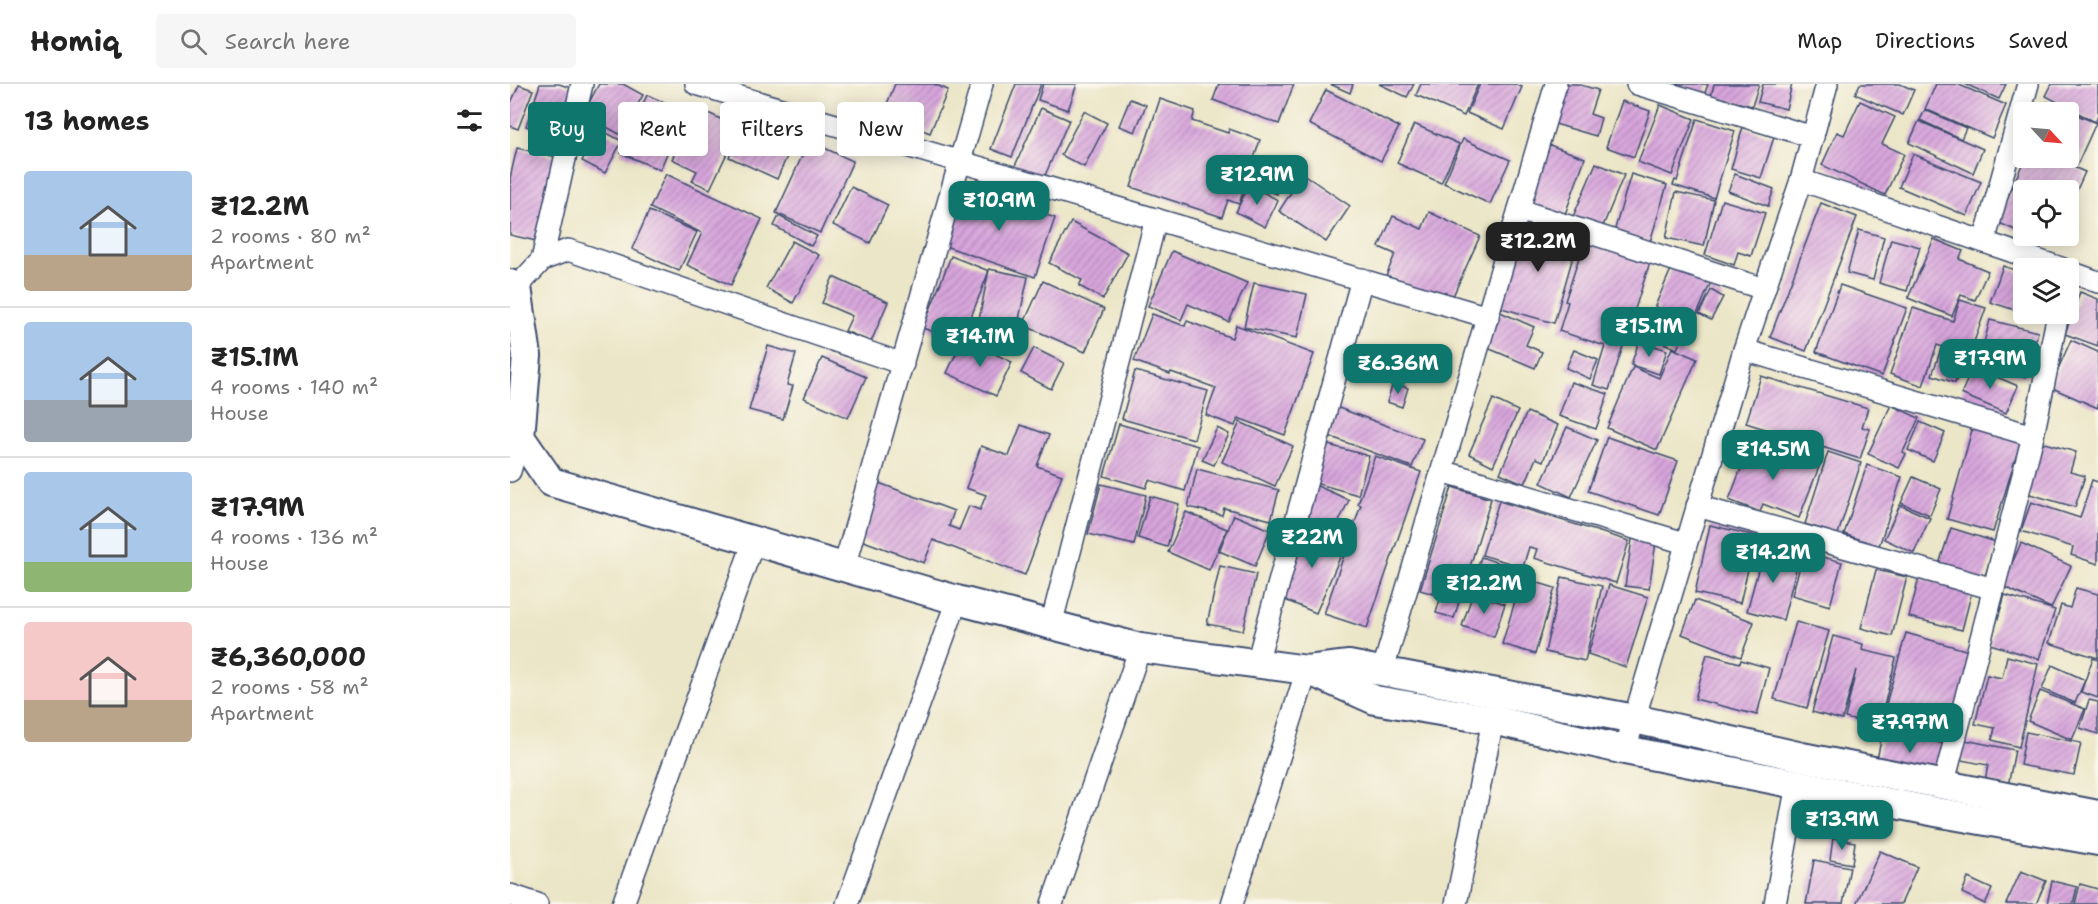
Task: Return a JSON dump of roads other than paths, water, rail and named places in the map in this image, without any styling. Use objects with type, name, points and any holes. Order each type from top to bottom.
[{"type":"street","points":[[542,260],[582,84]]},
{"type":"street","points":[[696,84],[1488,317]]},
{"type":"street","points":[[844,567],[982,84]]},
{"type":"street","points":[[1382,673],[1556,84]]},
{"type":"street","points":[[1637,84],[1813,137]]},
{"type":"street","points":[[1625,750],[1744,350],[1801,180],[1827,84]]},
{"type":"street","points":[[1984,242],[2028,84]]},
{"type":"street","points":[[1801,180],[2031,258]]},
{"type":"street","points":[[1519,210],[1764,289]]},
{"type":"street","points":[[1051,625],[1156,219]]},
{"type":"street","points":[[510,471],[520,437],[527,356],[514,286],[542,260],[568,249],[903,364]]},
{"type":"street","points":[[2079,275],[2098,282]]},
{"type":"street","points":[[1257,663],[1362,279]]},
{"type":"street","points":[[1943,786],[2033,436],[2056,324]]},
{"type":"street","points":[[1744,350],[2033,436]]},
{"type":"street","points":[[520,437],[551,483],[957,600],[1140,648],[1307,670],[1349,665],[1635,719],[1802,757],[2098,815]]},
{"type":"street","points":[[1442,471],[1685,543]]},
{"type":"street","points":[[1697,506],[1994,589]]},
{"type":"street","points":[[623,904],[754,541]]},
{"type":"street","points":[[847,904],[957,600]]},
{"type":"street","points":[[1052,904],[1140,648]]},
{"type":"street","points":[[1307,670],[1376,700],[1493,720],[1625,750],[1936,812],[2098,841]]},
{"type":"street","points":[[1232,904],[1307,670]]},
{"type":"street","points":[[1456,904],[1493,720]]},
{"type":"street","points":[[1775,904],[1797,784]]},
{"type":"street","points":[[510,895],[537,904]]}]
